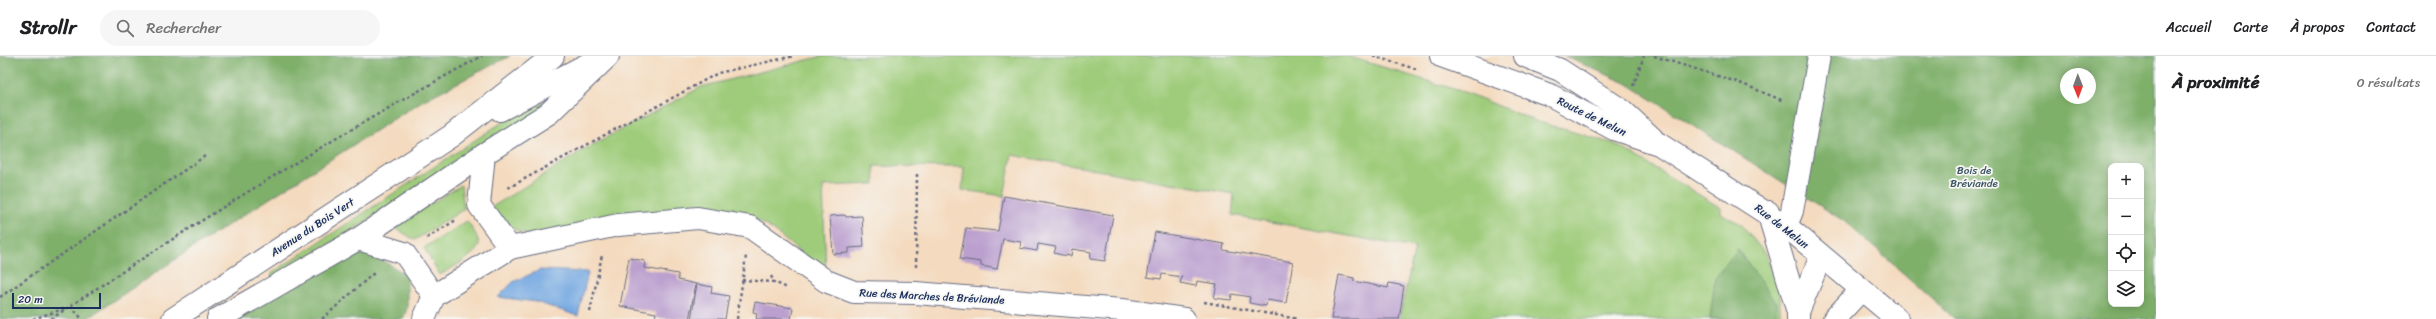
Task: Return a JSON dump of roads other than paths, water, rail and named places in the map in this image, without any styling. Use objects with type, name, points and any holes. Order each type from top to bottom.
[{"type":"street","name":"Avenue du Bois Vert","points":[[173,319],[451,136],[553,56]]},
{"type":"street","name":"Avenue du Bois Vert","points":[[451,136],[604,56]]},
{"type":"street","points":[[218,319],[358,239],[484,154],[549,113],[608,56]]},
{"type":"street","name":"Route de Melun","points":[[1441,56],[1550,95],[1614,129],[1659,144]]},
{"type":"street","name":"Route de Melun","points":[[1525,56],[1560,70],[1623,111],[1659,144]]},
{"type":"street","points":[[1786,226],[1792,211],[1819,56]]},
{"type":"street","name":"Rue de Melun","points":[[1659,144],[1768,212],[1897,319]]},
{"type":"street","points":[[484,154],[479,205],[510,248]]},
{"type":"street","points":[[1768,212],[1798,316]]},
{"type":"street","name":"Rue des Marches de Bréviande","points":[[434,296],[510,248],[618,225],[698,218],[750,227],[826,281],[854,292],[916,293],[1122,310],[1184,319]]},
{"type":"street","points":[[358,239],[404,253],[434,296],[424,319]]},
{"type":"street","points":[[1798,316],[1821,256]]},
{"type":"street","points":[[1834,319],[1861,290]]},
{"type":"water","points":[[540,270],[588,272],[578,316],[536,302],[498,297],[513,282]]},
{"type":"park label","name":"Bois de Bréviande","points":[[1974,176]]}]
